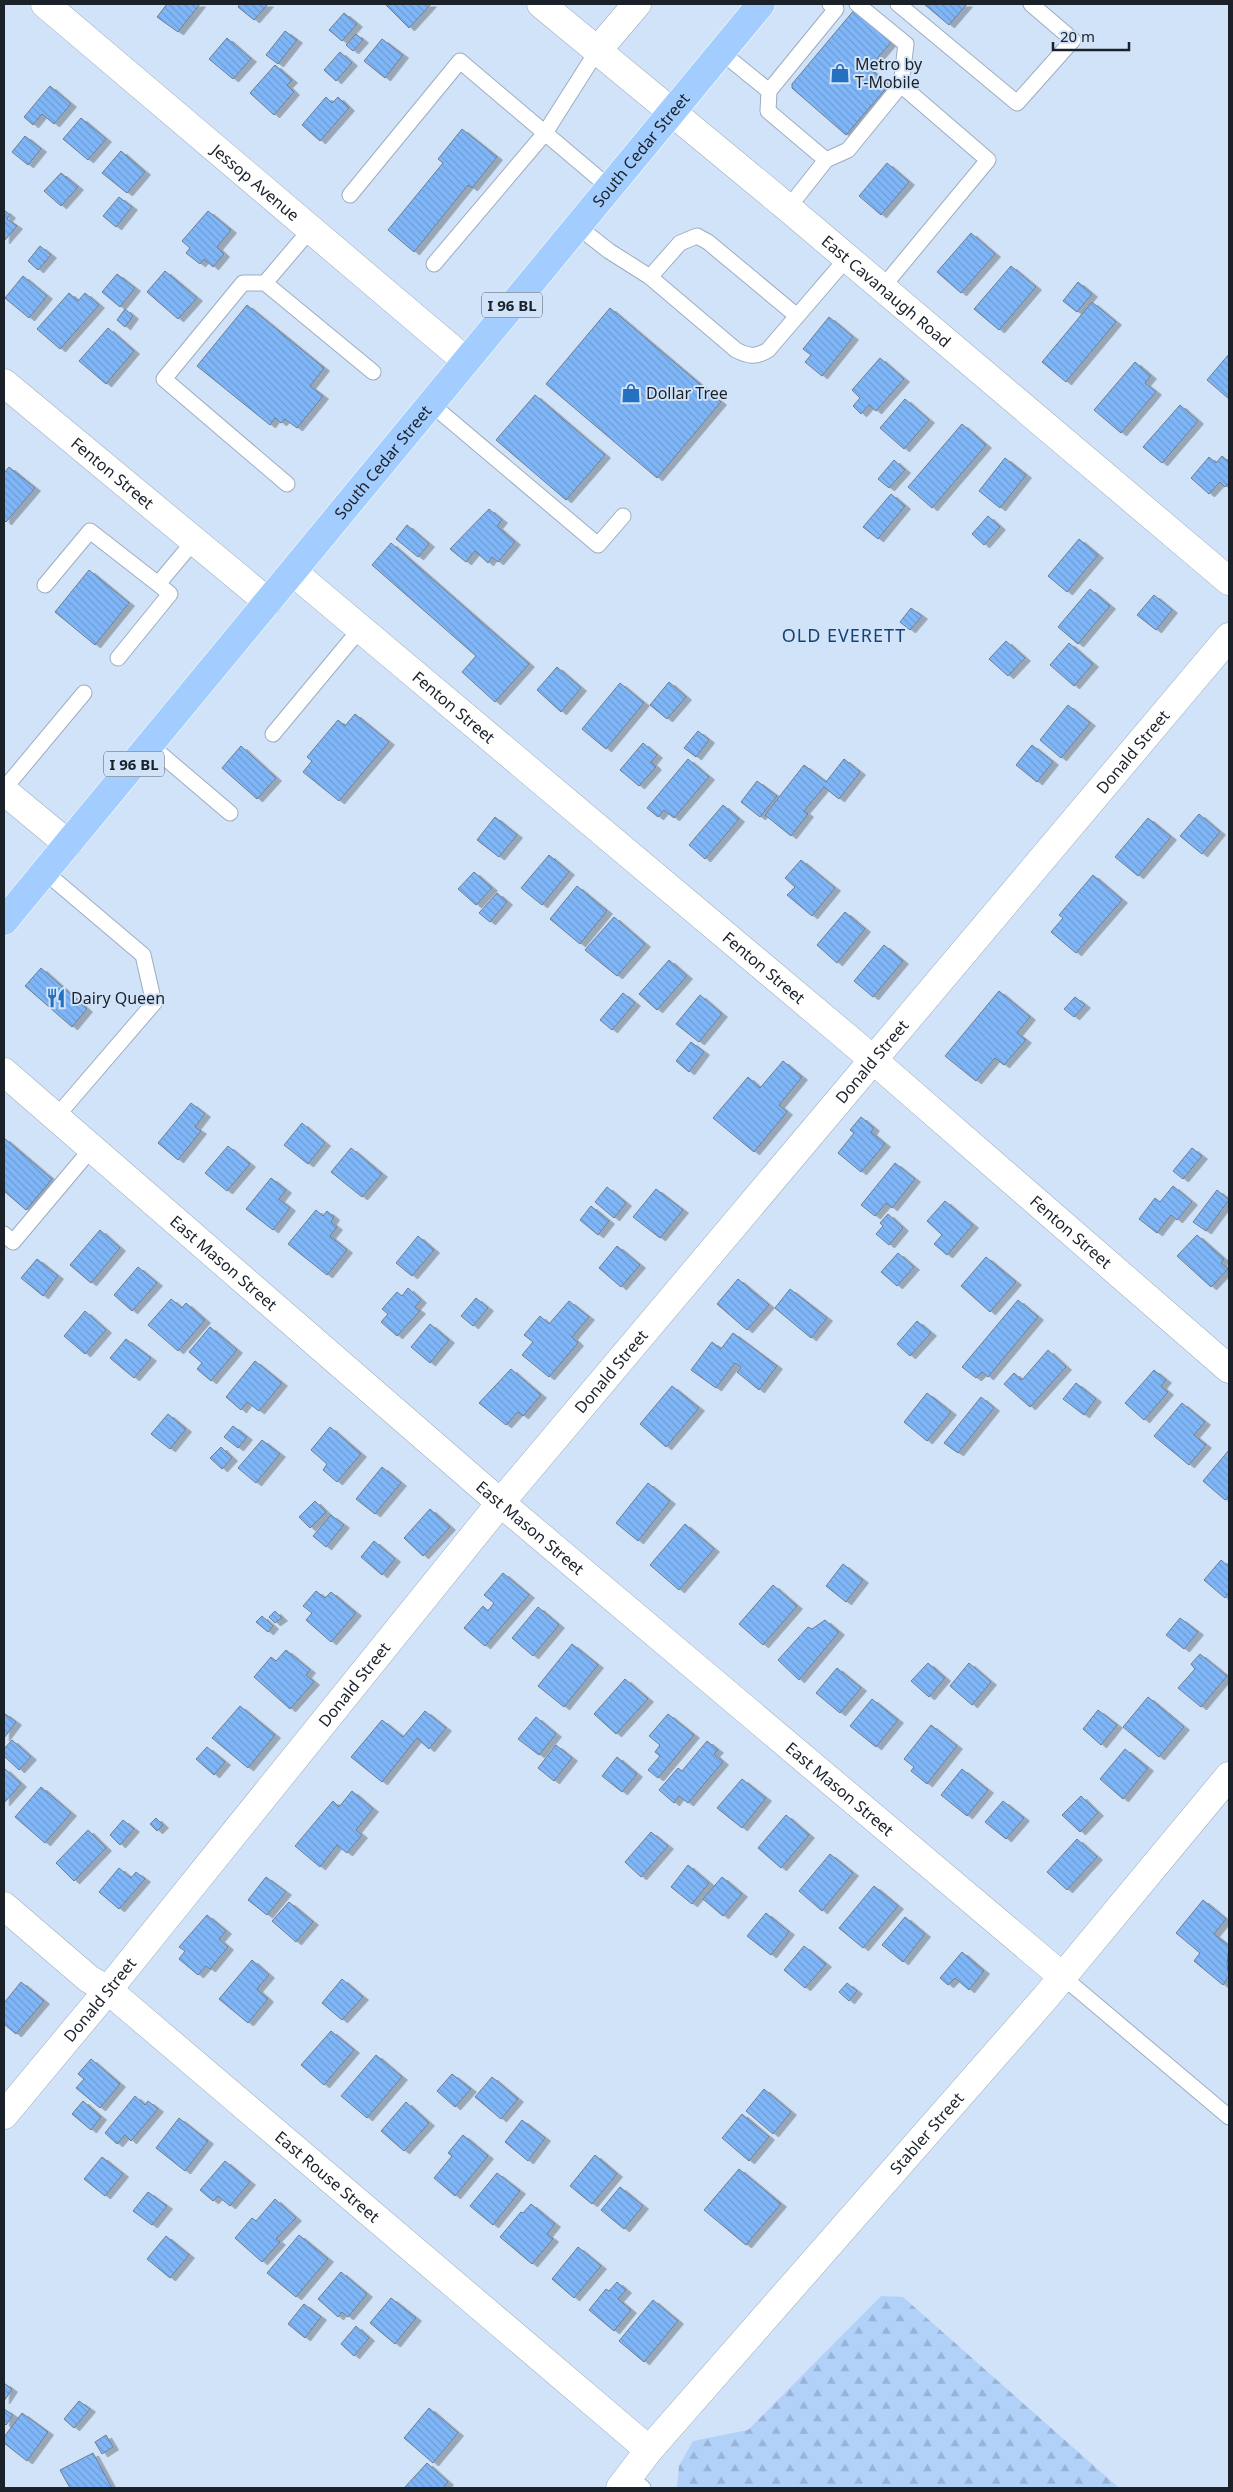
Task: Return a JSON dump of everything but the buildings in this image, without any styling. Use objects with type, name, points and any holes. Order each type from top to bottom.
[{"type":"main road","name":"South Cedar Street","points":[[4,921],[761,4]]},
{"type":"street","name":"Jessop Avenue","points":[[45,4],[466,362]]},
{"type":"street","name":"East Cavanaugh Road","points":[[542,4],[788,208],[1229,581]]},
{"type":"street","points":[[597,51],[637,4]]},
{"type":"street","name":"Fenton Street","points":[[4,383],[268,602]]},
{"type":"street","name":"Fenton Street","points":[[293,572],[873,1060],[1229,1369]]},
{"type":"street","name":"Donald Street","points":[[4,2115],[108,1990],[500,1502],[1229,637]]},
{"type":"street","points":[[4,790],[68,844]]},
{"type":"street","name":"East Mason Street","points":[[4,1072],[500,1502],[1063,1977]]},
{"type":"street","name":"Stabler Street","points":[[631,2484],[649,2450],[1063,1977],[1229,1776]]},
{"type":"street","name":"East Rouse Street","points":[[4,1906],[89,1980],[108,1990],[649,2450]]},
{"type":"lane","points":[[788,208],[826,160],[848,150],[901,85],[906,44],[857,4]]},
{"type":"lane","points":[[898,4],[1017,103],[1073,40],[1031,4]]},
{"type":"lane","points":[[826,160],[768,111],[769,92],[836,6]]},
{"type":"lane","points":[[434,264],[545,133],[597,51]]},
{"type":"lane","points":[[721,52],[769,92]]},
{"type":"lane","points":[[350,195],[460,61],[610,188]]},
{"type":"lane","points":[[882,288],[988,160],[901,85]]},
{"type":"lane","points":[[577,226],[609,251],[650,277],[736,350],[749,356],[759,356],[768,350],[847,258]]},
{"type":"lane","points":[[265,284],[310,230]]},
{"type":"lane","points":[[650,277],[680,243],[697,236],[708,242],[797,316]]},
{"type":"lane","points":[[287,484],[164,379],[243,282],[265,284],[374,372]]},
{"type":"lane","points":[[431,404],[598,544],[624,516]]},
{"type":"lane","points":[[45,585],[90,531],[170,594],[118,658]]},
{"type":"lane","points":[[158,584],[194,541]]},
{"type":"lane","points":[[273,734],[361,628]]},
{"type":"lane","points":[[4,790],[84,693]]},
{"type":"lane","points":[[150,745],[230,813]]},
{"type":"lane","points":[[44,872],[143,955],[154,1003],[56,1117]]},
{"type":"lane","points":[[4,1234],[13,1242],[92,1148]]},
{"type":"lane","points":[[1063,1977],[1229,2117]]},
{"type":"green space","points":[[881,2296],[903,2297],[1119,2488],[677,2488],[679,2466],[693,2441],[748,2430]]},
{"type":"place","name":"Metro by T-Mobile","points":[[840,73]]},
{"type":"place","name":"Dollar Tree","points":[[631,393]]},
{"type":"place","name":"Dairy Queen","points":[[56,998]]},
{"type":"district","name":"OLD EVERETT","points":[[844,635]]}]
